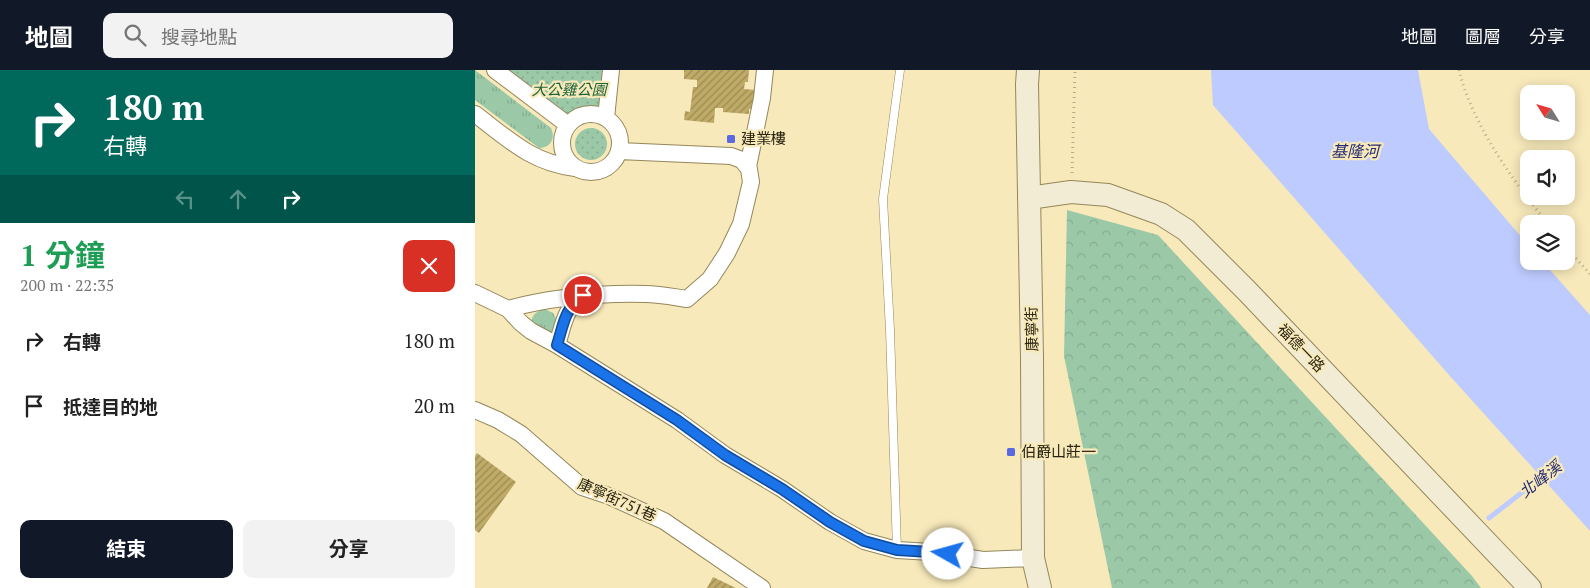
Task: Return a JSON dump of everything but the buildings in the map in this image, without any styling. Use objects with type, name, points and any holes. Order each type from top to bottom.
[{"type":"street","points":[[495,70],[568,125]]},
{"type":"street","points":[[606,118],[611,70]]},
{"type":"street","points":[[747,167],[762,98],[765,70]]},
{"type":"street","name":"康寧街","points":[[1029,70],[1027,84],[1032,357],[1033,558],[1039,588]]},
{"type":"street","points":[[475,114],[528,154],[584,172],[603,170],[617,156],[619,138],[616,129],[606,118],[593,114],[584,115],[568,125],[562,143],[563,153],[575,168]]},
{"type":"street","points":[[508,309],[534,302],[583,295],[647,294],[687,299],[710,279],[727,253],[741,224],[751,182],[749,169],[742,160],[731,156],[619,151]]},
{"type":"street","name":"福德一路","points":[[1029,198],[1071,192],[1108,196],[1161,214],[1186,230],[1530,588]]},
{"type":"street","points":[[475,293],[508,309],[524,326],[677,420],[725,455],[782,489],[830,522],[864,541],[897,550],[931,552],[983,560],[1033,558]]},
{"type":"street","points":[[557,345],[566,315],[573,304],[583,295]]},
{"type":"street","name":"康寧街751巷","points":[[475,410],[499,420],[521,434],[582,487],[609,496],[664,521],[761,588]]},
{"type":"lane","points":[[897,550],[890,330],[883,200],[900,70]]},
{"type":"path","points":[[1071,192],[1075,70]]},
{"type":"path","points":[[1459,70],[1469,101],[1483,127],[1528,200],[1540,215]]},
{"type":"path","points":[[1575,257],[1590,274]]},
{"type":"green space","points":[[475,70],[551,128],[553,136],[549,145],[539,148],[475,100]]},
{"type":"green space","name":"大公雞公園","points":[[509,70],[603,70],[599,109],[587,107],[565,114]]},
{"type":"green space","points":[[591,128],[602,133],[607,144],[602,155],[591,160],[580,155],[575,144],[580,133]]},
{"type":"green space","points":[[1067,210],[1158,235],[1481,588],[1112,588],[1064,356]]},
{"type":"green space","points":[[545,309],[553,313],[557,320],[553,332],[550,334],[531,323],[535,314]]},
{"type":"water","name":"基隆河","points":[[1211,70],[1418,70],[1429,129],[1520,235],[1520,270],[1550,270],[1590,315],[1590,531],[1449,375],[1213,105]]},
{"type":"waterway","name":"北峰溪","points":[[1489,518],[1546,474]]},
{"type":"place","name":"建業樓","points":[[731,139]]},
{"type":"place","name":"伯爵山莊一","points":[[1011,452]]},
{"type":"route","points":[[583,295],[573,304],[566,315],[557,345],[677,420],[725,455],[782,489],[830,522],[864,541],[897,550],[948,554]]}]
